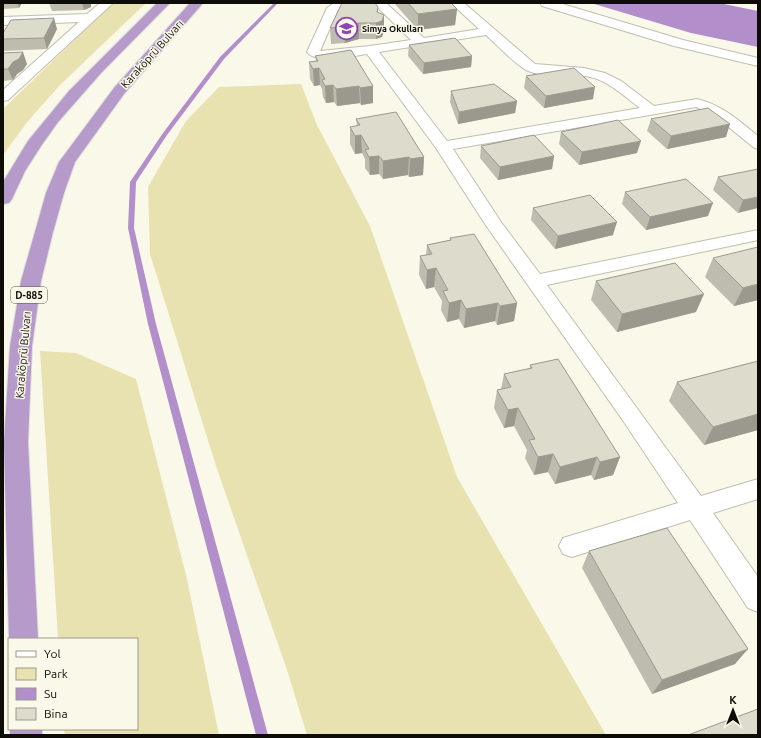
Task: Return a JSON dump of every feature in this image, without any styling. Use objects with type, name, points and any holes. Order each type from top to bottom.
[{"type":"highway","points":[[3,199],[21,164],[45,130],[81,87],[164,3]]},
{"type":"highway","name":"Karaköprü Bulvarı","points":[[23,638],[16,442],[21,346],[31,281],[44,232],[55,193],[67,162],[119,91],[197,3]]},
{"type":"street","points":[[3,97],[107,3]]},
{"type":"street","points":[[344,3],[333,8],[313,52],[316,54],[322,55],[370,50],[489,31]]},
{"type":"street","points":[[379,3],[421,42]]},
{"type":"street","points":[[457,3],[530,66],[540,70],[563,70],[593,73],[611,80],[652,111]]},
{"type":"street","points":[[546,3],[679,43],[758,62]]},
{"type":"street","points":[[3,21],[89,18]]},
{"type":"street","points":[[370,50],[444,146],[494,224],[758,599]]},
{"type":"street","points":[[444,146],[697,104],[719,112],[758,144]]},
{"type":"street","points":[[535,281],[758,235]]},
{"type":"street","points":[[572,546],[758,489]]},
{"type":"green space","points":[[113,3],[146,3],[60,85],[28,121],[3,155],[3,109]]},
{"type":"green space","points":[[301,84],[317,125],[370,226],[457,477],[606,735],[307,735],[287,670],[216,466],[150,254],[148,187],[186,121],[219,87]]},
{"type":"green space","points":[[40,351],[76,353],[136,379],[187,579],[219,735],[65,735],[64,730],[138,730],[138,638],[58,638]]},
{"type":"water","points":[[591,3],[719,3],[758,11],[758,47],[691,33]]},
{"type":"building","points":[[342,3],[375,3],[378,7],[377,12],[384,15],[382,21],[330,28]]},
{"type":"building","points":[[408,3],[451,3],[457,9],[418,14]]},
{"type":"building","points":[[54,18],[44,38],[3,39],[3,33],[11,20]]},
{"type":"building","points":[[455,38],[472,56],[424,63],[409,45]]},
{"type":"building","points":[[351,50],[373,86],[336,89],[333,85],[325,86],[322,80],[325,79],[319,68],[313,69],[309,62],[318,61],[315,56]]},
{"type":"building","points":[[23,52],[19,59],[13,62],[8,69],[3,69],[3,53]]},
{"type":"building","points":[[574,68],[595,87],[546,96],[526,76]]},
{"type":"building","points":[[494,84],[517,101],[459,112],[451,91]]},
{"type":"building","points":[[708,108],[730,124],[671,136],[651,119]]},
{"type":"building","points":[[396,112],[424,157],[410,159],[409,157],[383,161],[379,156],[369,157],[365,150],[369,149],[361,135],[355,136],[350,127],[360,125],[356,119]]},
{"type":"building","points":[[618,120],[641,141],[582,152],[561,132]]},
{"type":"building","points":[[534,135],[554,156],[500,167],[481,146]]},
{"type":"building","points":[[758,169],[758,197],[743,200],[718,177]]},
{"type":"building","points":[[686,179],[713,203],[650,217],[625,192]]},
{"type":"building","points":[[590,195],[617,222],[558,236],[533,208]]},
{"type":"building","points":[[474,234],[517,303],[500,306],[498,303],[466,309],[461,300],[449,303],[443,291],[448,290],[436,268],[427,270],[420,256],[432,254],[427,245],[451,240],[450,238]]},
{"type":"building","points":[[758,247],[758,284],[743,288],[713,258]]},
{"type":"building","points":[[675,263],[704,294],[622,314],[596,281]]},
{"type":"building","points":[[558,359],[620,457],[600,462],[597,457],[560,467],[553,454],[538,457],[529,440],[535,439],[518,408],[508,410],[497,390],[511,387],[504,374],[532,368],[530,365]]},
{"type":"building","points":[[758,361],[758,414],[713,427],[677,382]]},
{"type":"building","points":[[667,528],[748,649],[662,680],[589,551]]},
{"type":"building","points":[[758,709],[758,735],[688,735]]},
{"type":"waterway","points":[[262,735],[152,324],[131,228],[133,182],[165,134],[222,58],[276,3]]},
{"type":"place","name":"Simya Okulları","points":[[347,29]]}]
